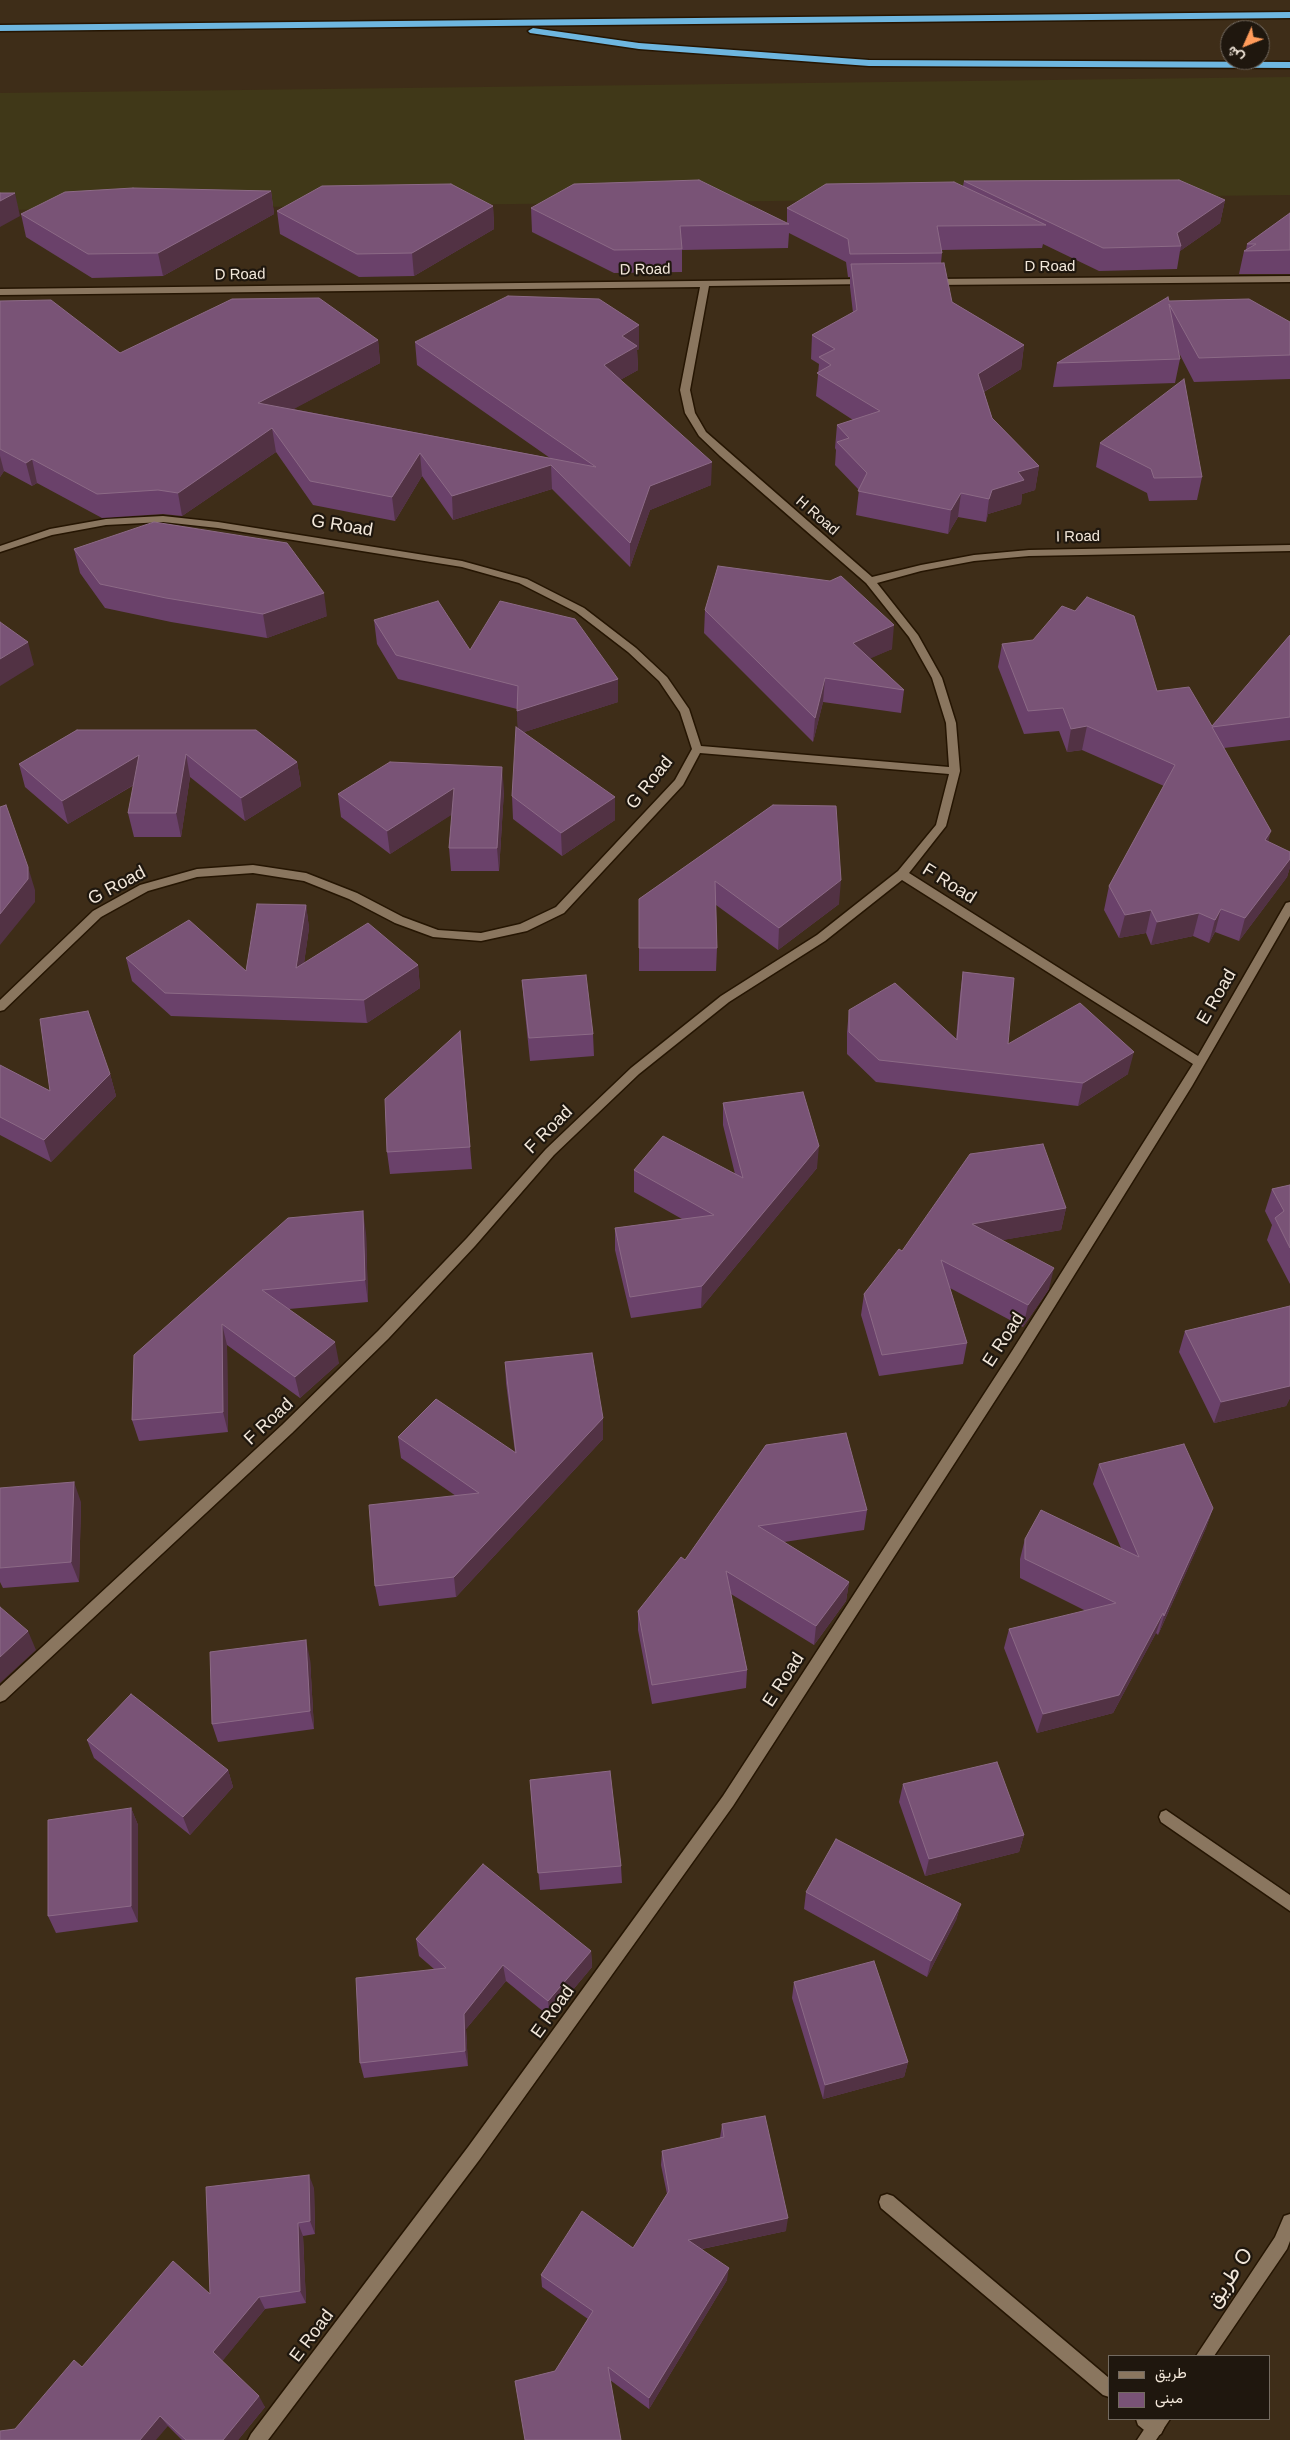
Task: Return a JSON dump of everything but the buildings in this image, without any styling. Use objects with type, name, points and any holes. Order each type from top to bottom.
[{"type":"highway","points":[[0,28],[1290,15]]},
{"type":"highway","points":[[492,24],[649,46],[868,63],[1290,65]]},
{"type":"street","name":"D Road","points":[[923,282],[1290,279]]},
{"type":"street","name":"D Road","points":[[0,292],[874,282]]},
{"type":"street","name":"H Road","points":[[705,283],[685,390],[690,413],[702,434],[870,582],[914,635],[937,678],[951,724],[955,771],[941,826],[902,874]]},
{"type":"street","name":"G Road","points":[[0,549],[59,531],[106,522],[163,519],[218,524],[462,564],[523,581],[580,610],[632,650],[663,679],[685,712],[697,749],[679,782],[560,910],[523,928],[481,937],[437,934],[399,920],[353,896],[306,877],[253,869],[197,873],[144,888],[97,914],[0,1007]]},
{"type":"street","name":"I Road","points":[[870,582],[930,566],[974,558],[1029,553],[1290,548]]},
{"type":"street","points":[[697,749],[955,771]]},
{"type":"street","name":"F Road","points":[[0,1695],[301,1416],[471,1242],[550,1152],[635,1071],[725,999],[821,938],[902,874],[1200,1062]]},
{"type":"street","name":"E Road","points":[[257,2440],[474,2153],[728,1801],[1017,1355],[1200,1062],[1290,906]]},
{"type":"street","points":[[1166,1817],[1290,1904]]},
{"type":"street","points":[[887,2202],[1108,2388]]},
{"type":"street","name":"طريق O","points":[[1205,2355],[1281,2243],[1290,2222]]},
{"type":"sand","points":[[1290,77],[1290,195],[0,210],[0,93]]}]
